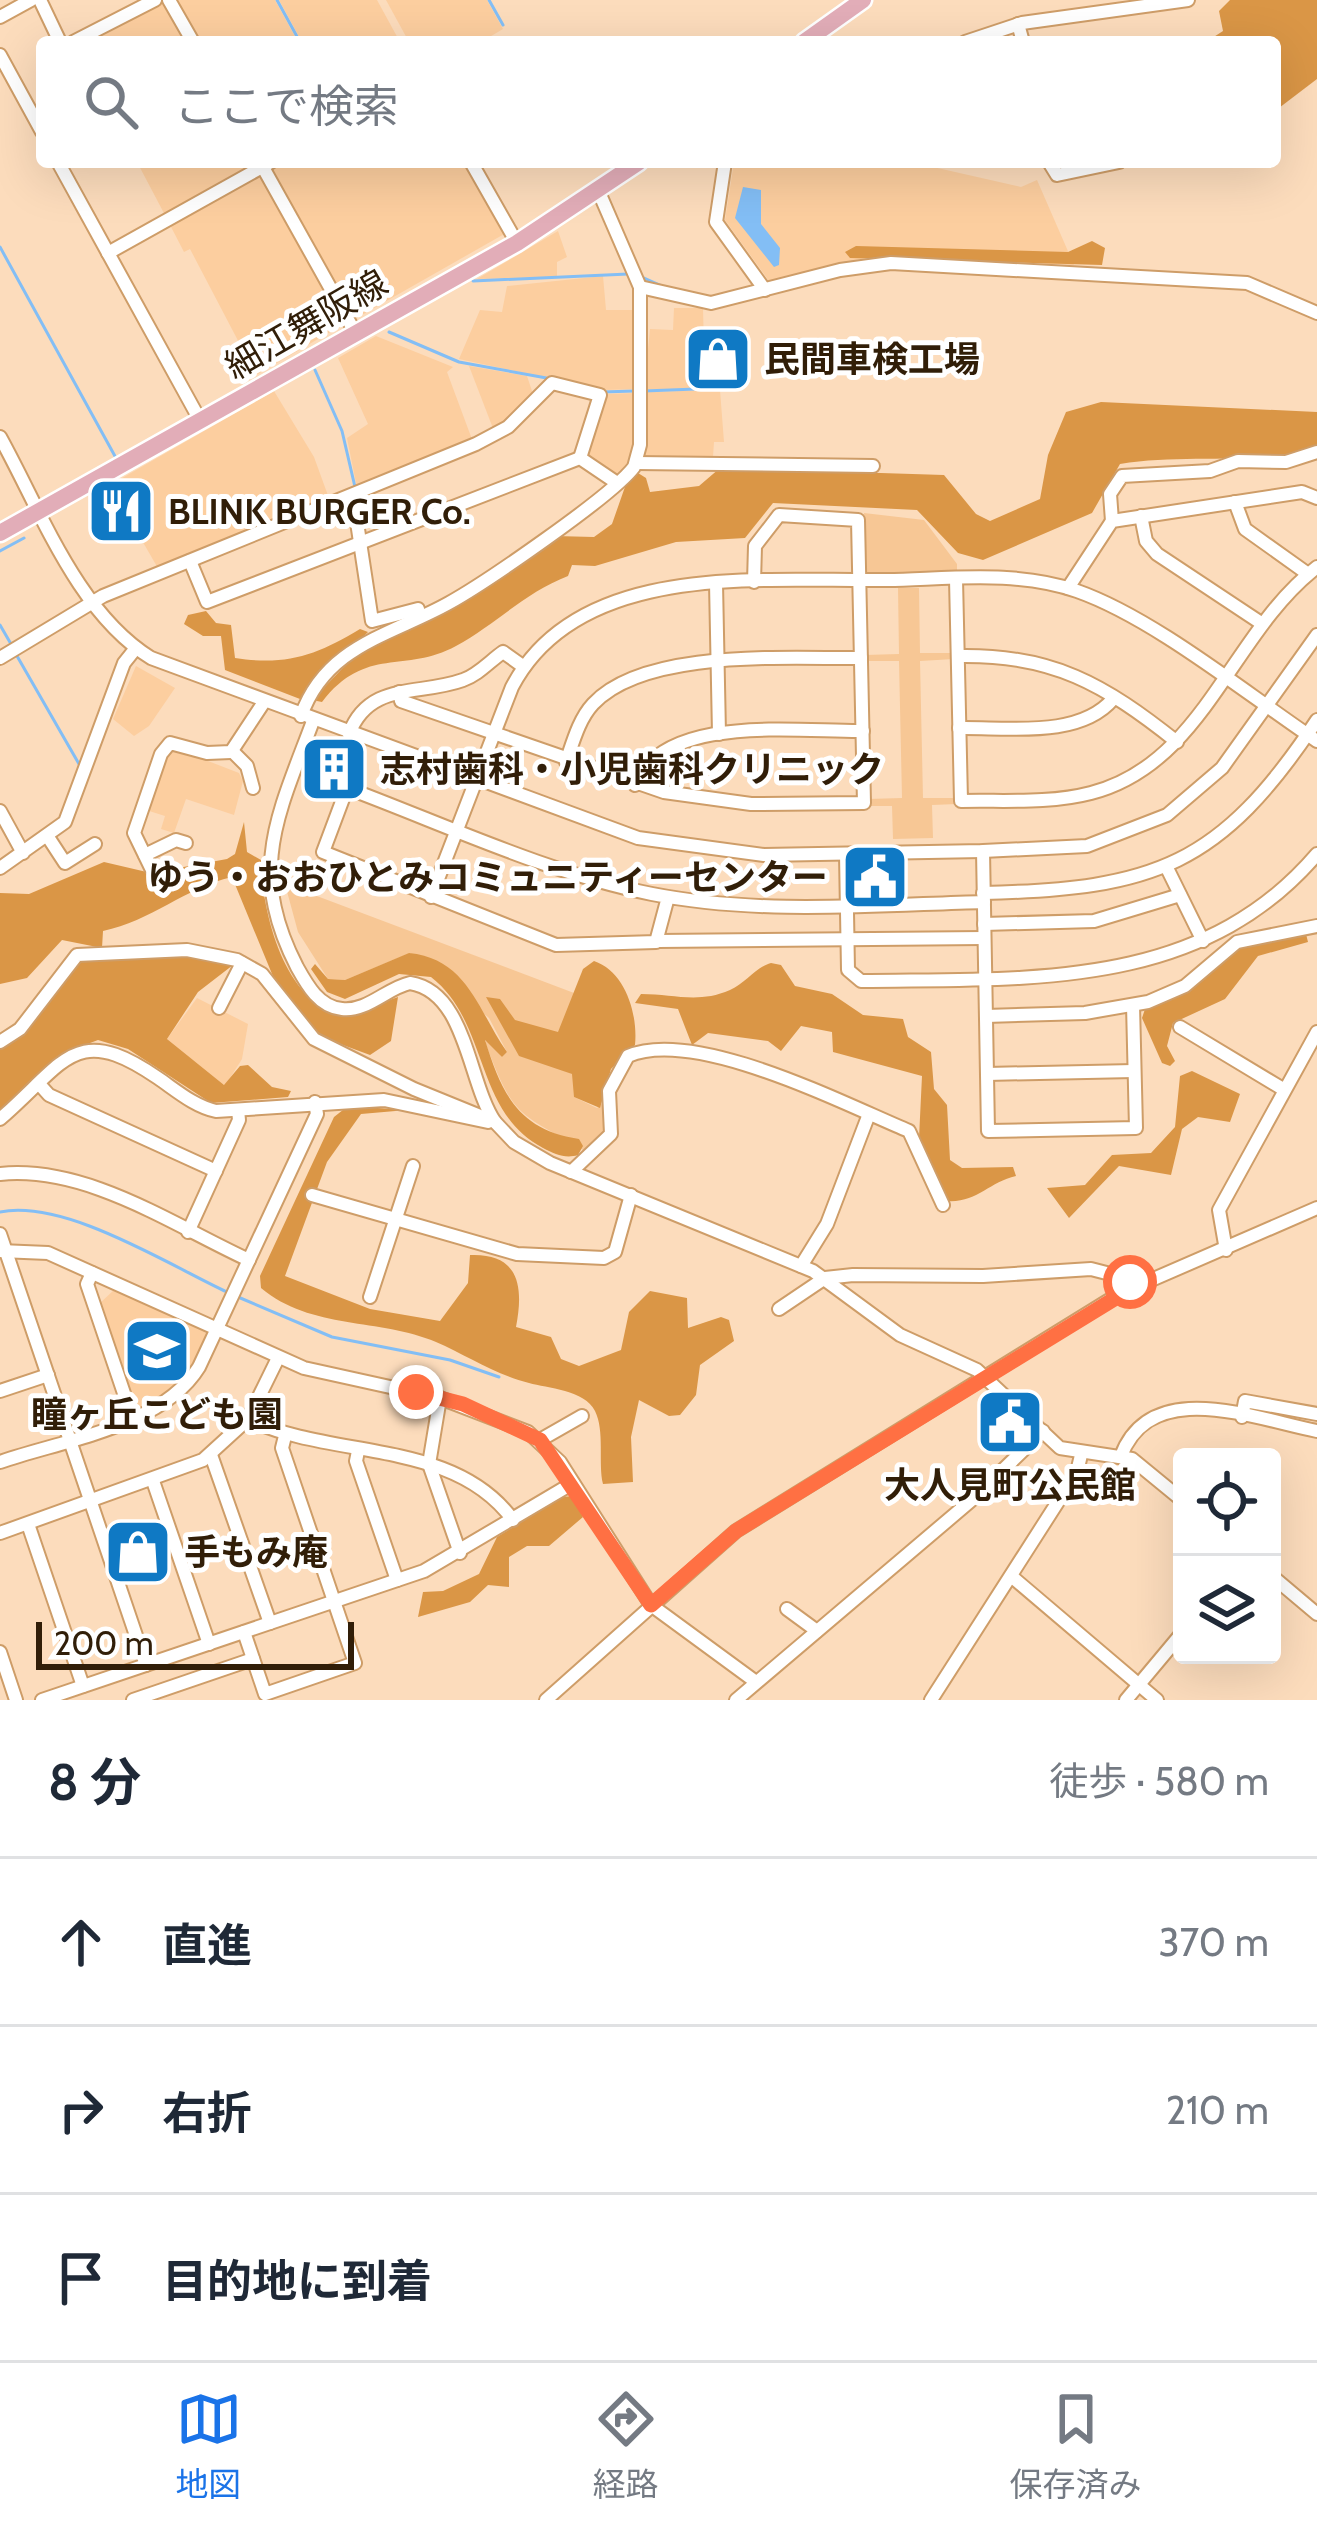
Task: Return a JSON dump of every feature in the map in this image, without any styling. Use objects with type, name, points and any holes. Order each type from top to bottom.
[{"type":"main road","points":[[812,36],[863,0]]},
{"type":"main road","name":"細江舞阪線","points":[[0,533],[517,243],[630,168]]},
{"type":"street","points":[[0,17],[35,0],[56,36]]},
{"type":"street","points":[[85,36],[155,0]]},
{"type":"street","points":[[170,0],[190,36]]},
{"type":"street","points":[[1057,0],[1059,18]]},
{"type":"street","points":[[983,36],[1018,25],[1188,0]]},
{"type":"street","points":[[1018,25],[1021,36]]},
{"type":"street","points":[[0,55],[36,121]]},
{"type":"street","points":[[61,168],[201,422]]},
{"type":"street","points":[[108,253],[257,168]]},
{"type":"street","points":[[266,168],[356,334]]},
{"type":"street","points":[[474,168],[517,243]]},
{"type":"street","points":[[724,168],[716,222],[765,290]]},
{"type":"street","points":[[1052,168],[1057,175],[1090,168]]},
{"type":"street","points":[[598,190],[640,287],[636,463],[617,483],[440,608],[363,641],[310,692],[307,718],[270,845],[269,893],[283,939],[315,996],[332,1007],[358,1007],[410,983],[432,992],[462,1038],[479,1095],[495,1122],[524,1150],[825,1278],[900,1335],[985,1376],[1066,1452],[1121,1456],[1139,1464],[1173,1492]]},
{"type":"street","points":[[640,287],[702,304],[856,266],[908,264],[1247,283],[1317,313]]},
{"type":"street","points":[[0,658],[94,603],[508,427],[552,383],[600,395],[580,458]]},
{"type":"street","points":[[0,437],[94,603],[136,648],[475,782],[592,825],[669,845],[748,854],[1087,846],[1154,822],[1212,779],[1317,635]]},
{"type":"street","points":[[1068,588],[1112,521],[1110,494],[1122,476],[1210,471],[1238,461],[1286,462],[1317,452]]},
{"type":"street","points":[[580,458],[617,483]]},
{"type":"street","points":[[190,561],[208,602],[580,458]]},
{"type":"street","points":[[636,463],[873,466]]},
{"type":"street","points":[[1112,521],[1302,492],[1317,497]]},
{"type":"street","points":[[353,496],[372,621],[438,604],[440,608]]},
{"type":"street","points":[[956,579],[961,801],[1054,799],[1099,791],[1140,772],[1177,742],[1261,623],[1312,570],[1245,529],[1235,502]]},
{"type":"street","points":[[399,692],[401,700],[635,785],[736,803],[864,803],[858,520],[783,515],[755,546],[754,582]]},
{"type":"street","points":[[1141,516],[1146,541],[1157,554],[1261,623]]},
{"type":"street","points":[[431,897],[524,667],[550,638],[577,620],[659,590],[716,583],[1016,578],[1068,588],[1121,611],[1312,738]]},
{"type":"street","points":[[716,583],[719,734]]},
{"type":"street","points":[[0,868],[68,818],[124,663],[136,648]]},
{"type":"street","points":[[350,734],[368,703],[399,692],[462,681],[503,652],[524,667]]},
{"type":"street","points":[[958,656],[1041,661],[1113,699],[1177,742]]},
{"type":"street","points":[[566,762],[586,712],[604,694],[672,667],[718,660],[861,658]]},
{"type":"street","points":[[959,728],[1058,726],[1091,716],[1113,699]]},
{"type":"street","points":[[232,751],[263,702]]},
{"type":"street","points":[[1180,895],[1094,920],[984,931],[848,941],[556,945],[325,856],[347,788],[576,874],[668,897],[742,905],[847,905],[1090,889],[1166,866],[1243,816],[1312,738],[1317,720]]},
{"type":"street","points":[[635,785],[658,751],[719,734],[863,731]]},
{"type":"street","points":[[186,843],[176,840],[148,861],[134,833],[161,754],[170,743],[207,753],[232,751],[247,766],[253,788]]},
{"type":"street","points":[[0,812],[23,853]]},
{"type":"street","points":[[48,837],[65,862],[95,844]]},
{"type":"street","points":[[983,851],[988,1130],[1136,1128],[1133,1005]]},
{"type":"street","points":[[846,854],[848,970],[854,980],[1100,973],[1203,941],[1272,898],[1317,854]]},
{"type":"street","points":[[1166,866],[1203,941]]},
{"type":"street","points":[[658,941],[668,897]]},
{"type":"street","points":[[986,1016],[1085,1013],[1133,1005],[1186,986],[1237,942],[1317,926]]},
{"type":"street","points":[[0,1042],[20,1028],[71,959],[85,953],[187,950],[242,962],[268,981],[314,1039],[495,1122]]},
{"type":"street","points":[[219,1008],[242,962]]},
{"type":"street","points":[[1180,1027],[1283,1089]]},
{"type":"street","points":[[1226,1250],[1219,1210],[1317,1032]]},
{"type":"street","points":[[0,1119],[81,1052],[107,1048],[202,1107],[238,1110],[394,1100],[465,1121],[495,1122]]},
{"type":"street","points":[[571,1172],[611,1134],[611,1081],[621,1063],[638,1052],[722,1058],[911,1132],[943,1205]]},
{"type":"street","points":[[987,1073],[1135,1071]]},
{"type":"street","points":[[40,1084],[49,1095],[216,1171]]},
{"type":"street","points":[[0,1462],[132,1417],[183,1390],[217,1330],[316,1114],[315,1102]]},
{"type":"street","points":[[188,1232],[239,1120],[238,1110]]},
{"type":"street","points":[[801,1266],[826,1225],[868,1114]]},
{"type":"street","points":[[370,1297],[413,1166]]},
{"type":"street","points":[[0,1174],[30,1172],[77,1181],[249,1260]]},
{"type":"street","points":[[312,1195],[517,1254],[609,1258],[631,1195]]},
{"type":"street","points":[[546,1700],[736,1531],[1132,1288],[1317,1208]]},
{"type":"street","points":[[0,1234],[146,1665]]},
{"type":"street","points":[[3,1250],[39,1250],[278,1358],[322,1374],[440,1397],[540,1440],[651,1605],[756,1682]]},
{"type":"street","points":[[779,1309],[825,1278],[1091,1269],[1122,1276],[1132,1288]]},
{"type":"street","points":[[92,1273],[87,1284],[132,1417]]},
{"type":"street","points":[[0,1533],[154,1481],[211,1455],[248,1419],[278,1358]]},
{"type":"street","points":[[0,1391],[48,1375]]},
{"type":"street","points":[[440,1397],[429,1464],[460,1553]]},
{"type":"street","points":[[1242,1417],[1245,1401],[1317,1414]]},
{"type":"street","points":[[1121,1456],[1152,1417],[1168,1408],[1317,1431]]},
{"type":"street","points":[[540,1440],[582,1416]]},
{"type":"street","points":[[248,1419],[286,1436],[429,1464],[484,1486],[513,1520]]},
{"type":"street","points":[[736,1700],[974,1498],[1043,1432]]},
{"type":"street","points":[[244,1632],[265,1694],[355,1663],[282,1448],[286,1436]]},
{"type":"street","points":[[358,1451],[356,1461],[397,1580]]},
{"type":"street","points":[[211,1455],[270,1623]]},
{"type":"street","points":[[931,1700],[1077,1472],[1081,1455]]},
{"type":"street","points":[[154,1481],[208,1644]]},
{"type":"street","points":[[42,1700],[397,1580],[460,1553],[573,1483]]},
{"type":"street","points":[[28,1524],[83,1686]]},
{"type":"street","points":[[1011,1576],[1157,1700]]},
{"type":"street","points":[[1281,1584],[1317,1614]]},
{"type":"street","points":[[787,1609],[817,1631]]},
{"type":"street","points":[[1126,1700],[1173,1644]]},
{"type":"street","points":[[0,1652],[16,1700]]},
{"type":"street","points":[[133,1700],[253,1660]]},
{"type":"shaded area","points":[[166,0],[186,36],[102,36]]},
{"type":"shaded area","points":[[175,0],[275,0],[295,36],[193,36]]},
{"type":"shaded area","points":[[279,0],[377,0],[397,36],[299,36]]},
{"type":"shaded area","points":[[386,0],[487,0],[503,29],[491,36],[406,36]]},
{"type":"shaded area","points":[[1230,0],[1317,0],[1317,79],[1281,106],[1281,36],[1215,36],[1223,31],[1219,11]]},
{"type":"shaded area","points":[[140,168],[250,168],[166,217]]},
{"type":"shaded area","points":[[269,168],[469,168],[506,233],[353,320]]},
{"type":"shaded area","points":[[733,168],[937,168],[1021,187],[1037,180],[1074,265],[873,256],[769,281],[725,220]]},
{"type":"shaded area","points":[[260,172],[344,324],[256,375],[190,249],[184,252],[169,223]]},
{"type":"shaded area","points":[[558,231],[567,257],[557,262],[557,277],[477,279]]},
{"type":"shaded area","points":[[1092,241],[1105,248],[1102,265],[850,258],[845,252],[856,246],[1068,252]]},
{"type":"shaded area","points":[[603,276],[606,310],[636,310],[636,389],[603,390],[459,359],[480,310],[502,312],[507,286]]},
{"type":"shaded area","points":[[674,308],[703,308],[705,388],[644,390],[650,329],[673,330]]},
{"type":"shaded area","points":[[376,336],[453,367],[447,372],[473,442],[357,488],[347,438],[368,424],[338,358]]},
{"type":"shaded area","points":[[469,366],[527,376],[534,397],[494,431]]},
{"type":"shaded area","points":[[720,390],[724,442],[714,442],[713,457],[641,459],[644,392]]},
{"type":"shaded area","points":[[274,391],[314,457],[330,501],[159,570],[110,485]]},
{"type":"shaded area","points":[[636,393],[636,445],[620,477],[584,455],[604,394]]},
{"type":"shaded area","points":[[1101,402],[1317,412],[1317,448],[1269,457],[1120,464],[1092,513],[983,560],[958,553],[917,510],[773,503],[745,538],[676,542],[595,566],[572,565],[568,576],[456,646],[354,673],[322,702],[312,700],[366,644],[555,536],[594,537],[612,524],[626,484],[638,473],[646,478],[650,492],[699,486],[720,468],[944,475],[976,514],[990,521],[1040,499],[1048,455],[1066,412]]},
{"type":"shaded area","points":[[864,513],[924,520],[957,564],[957,574],[867,575]]},
{"type":"shaded area","points":[[898,588],[919,588],[920,653],[954,653],[954,659],[920,661],[923,798],[957,798],[957,804],[932,805],[933,838],[893,839],[892,806],[868,806],[868,799],[902,798],[899,661],[865,661],[865,655],[899,654]]},
{"type":"shaded area","points":[[206,611],[216,623],[231,625],[235,658],[286,659],[330,646],[360,629],[368,632],[300,699],[225,670],[221,636],[203,636],[184,624],[188,615]]},
{"type":"shaded area","points":[[136,666],[175,688],[149,726],[134,736],[113,719]]},
{"type":"shaded area","points":[[172,747],[239,773],[243,781],[234,815],[186,799],[174,833],[161,829],[165,816],[146,810]]},
{"type":"shaded area","points":[[244,822],[247,852],[261,860],[266,905],[280,953],[306,994],[345,1016],[398,997],[391,1041],[370,1055],[316,1035],[277,986],[232,877],[103,931],[102,948],[62,940],[27,978],[0,984],[0,893],[29,894],[104,862],[151,873],[227,859],[235,854]]},
{"type":"shaded area","points":[[285,884],[574,993],[547,1064],[575,1075],[574,1097],[597,1108],[604,1102],[609,1126],[578,1155],[583,1150],[520,1110],[503,1086],[485,1042],[489,1040],[502,1057],[507,1052],[489,1018],[410,953],[345,980],[328,979],[298,932]]},
{"type":"shaded area","points":[[1306,934],[1308,942],[1258,956],[1225,999],[1173,1023],[1167,1046],[1175,1061],[1170,1066],[1162,1063],[1142,1018],[1145,1009],[1188,990],[1239,946]]},
{"type":"shaded area","points":[[409,953],[445,965],[469,989],[507,1052],[502,1057],[485,1040],[506,1093],[541,1127],[579,1139],[583,1146],[578,1155],[543,1148],[504,1112],[464,1018],[431,977],[399,974],[345,999],[327,992],[311,969],[315,964],[328,979],[345,980]]},
{"type":"shaded area","points":[[186,954],[233,965],[198,992],[167,1039],[224,1085],[240,1066],[248,1065],[272,1087],[291,1091],[288,1097],[211,1103],[128,1049],[98,1040],[69,1051],[0,1110],[0,1046],[79,959]]},
{"type":"shaded area","points":[[594,961],[622,985],[632,1008],[635,1033],[635,1045],[611,1069],[600,1108],[574,1097],[572,1074],[519,1056],[486,997],[500,999],[515,1020],[558,1032],[583,969]]},
{"type":"shaded area","points":[[771,963],[781,965],[795,986],[832,994],[863,1015],[903,1019],[908,1037],[931,1052],[934,1089],[947,1105],[950,1160],[962,1168],[1013,1167],[1016,1176],[967,1199],[947,1201],[919,1138],[922,1076],[833,1052],[832,1032],[801,1026],[781,1051],[768,1041],[708,1033],[692,1045],[678,1009],[635,1003],[641,994],[718,994]]},
{"type":"shaded area","points":[[197,998],[248,1024],[242,1059],[225,1086],[167,1039]]},
{"type":"shaded area","points":[[1192,1071],[1240,1094],[1230,1122],[1198,1117],[1182,1129],[1171,1175],[1119,1166],[1069,1218],[1047,1188],[1085,1185],[1112,1155],[1151,1153],[1175,1127],[1180,1076]]},
{"type":"shaded area","points":[[348,1106],[407,1110],[361,1114],[327,1162],[285,1276],[370,1309],[440,1321],[468,1283],[470,1255],[486,1256],[508,1266],[514,1275],[519,1298],[516,1327],[551,1337],[561,1359],[579,1366],[621,1350],[629,1312],[650,1291],[687,1298],[688,1328],[721,1317],[729,1320],[734,1341],[700,1365],[696,1395],[680,1415],[669,1416],[639,1400],[631,1437],[633,1482],[603,1484],[598,1419],[583,1398],[505,1375],[414,1335],[302,1311],[261,1288],[260,1276],[334,1117]]},
{"type":"shaded area","name":"瞳ヶ丘こども園","points":[[115,1289],[205,1330],[207,1338],[195,1365],[170,1395],[137,1411],[98,1305]]},
{"type":"shaded area","points":[[573,1496],[583,1517],[549,1546],[527,1546],[509,1557],[509,1587],[488,1585],[470,1602],[418,1617],[423,1592],[443,1591],[479,1574],[497,1537],[562,1497]]},
{"type":"water","points":[[743,187],[761,190],[761,224],[780,248],[779,265],[774,267],[735,218]]},
{"type":"waterway","points":[[277,0],[297,36]]},
{"type":"waterway","points":[[489,0],[503,25]]},
{"type":"waterway","points":[[0,247],[116,458]]},
{"type":"waterway","points":[[840,264],[884,258]]},
{"type":"waterway","points":[[473,281],[628,274]]},
{"type":"waterway","points":[[644,278],[662,286]]},
{"type":"waterway","points":[[1247,278],[1310,304]]},
{"type":"waterway","points":[[389,332],[459,362],[552,379]]},
{"type":"waterway","points":[[315,370],[342,431],[355,487]]},
{"type":"waterway","points":[[644,391],[696,389]]},
{"type":"waterway","points":[[602,392],[634,391]]},
{"type":"waterway","points":[[0,551],[24,538]]},
{"type":"waterway","points":[[0,625],[11,644]]},
{"type":"waterway","points":[[17,656],[79,764]]},
{"type":"waterway","points":[[0,1212],[26,1211],[85,1224],[227,1292]]},
{"type":"waterway","points":[[238,1297],[332,1337],[450,1360],[499,1377]]},
{"type":"place","name":"民間車検工場","points":[[718,359]]},
{"type":"place","name":"BLINK BURGER Co.","points":[[121,511]]},
{"type":"place","name":"志村歯科・小児歯科クリニック","points":[[334,769]]},
{"type":"place","name":"ゆう・おおひとみコミュニティーセンター","points":[[875,877]]},
{"type":"place","name":"瞳ヶ丘こども園","points":[[157,1351]]},
{"type":"place","name":"大人見町公民館","points":[[1010,1422]]},
{"type":"place","name":"手もみ庵","points":[[138,1552]]},
{"type":"route","points":[[416,1392],[463,1404],[540,1440],[560,1462],[651,1605],[736,1531],[1132,1288],[1130,1282]]}]
